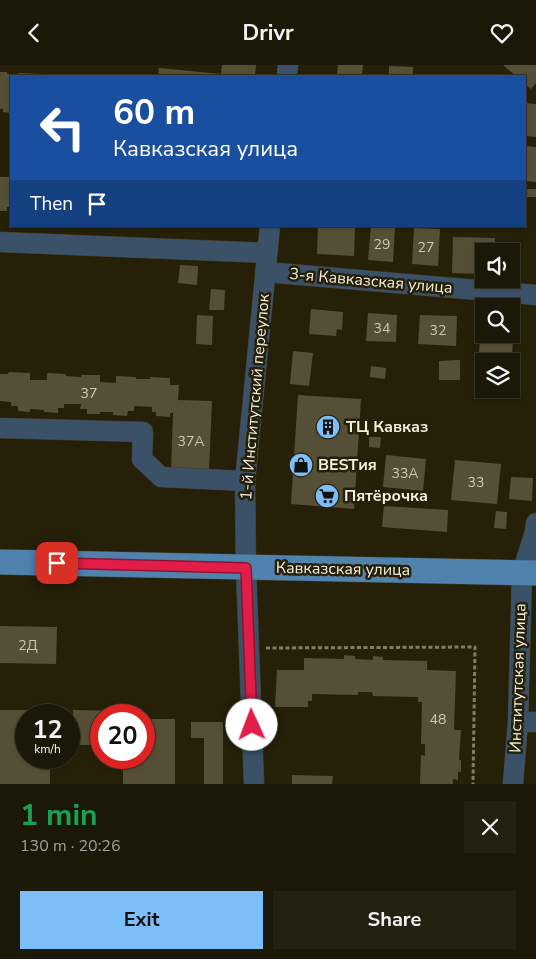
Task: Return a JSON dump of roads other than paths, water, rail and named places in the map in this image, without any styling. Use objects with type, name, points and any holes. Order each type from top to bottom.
[{"type":"main road","name":"Кавказская улица","points":[[0,562],[529,573]]},
{"type":"street","name":"1-й Институтский переулок","points":[[254,784],[246,568],[245,481],[270,227]]},
{"type":"street","name":"3-я Кавказская улица","points":[[0,242],[266,262],[536,295]]},
{"type":"street","points":[[0,427],[143,432],[142,459],[161,477],[245,481]]},
{"type":"street","name":"Институтская улица","points":[[513,784],[527,722],[529,573],[536,523]]},
{"type":"place","name":"ТЦ Кавказ","points":[[328,427]]},
{"type":"place","name":"BESTия","points":[[301,465]]},
{"type":"place","name":"Пятёрочка","points":[[327,496]]}]
